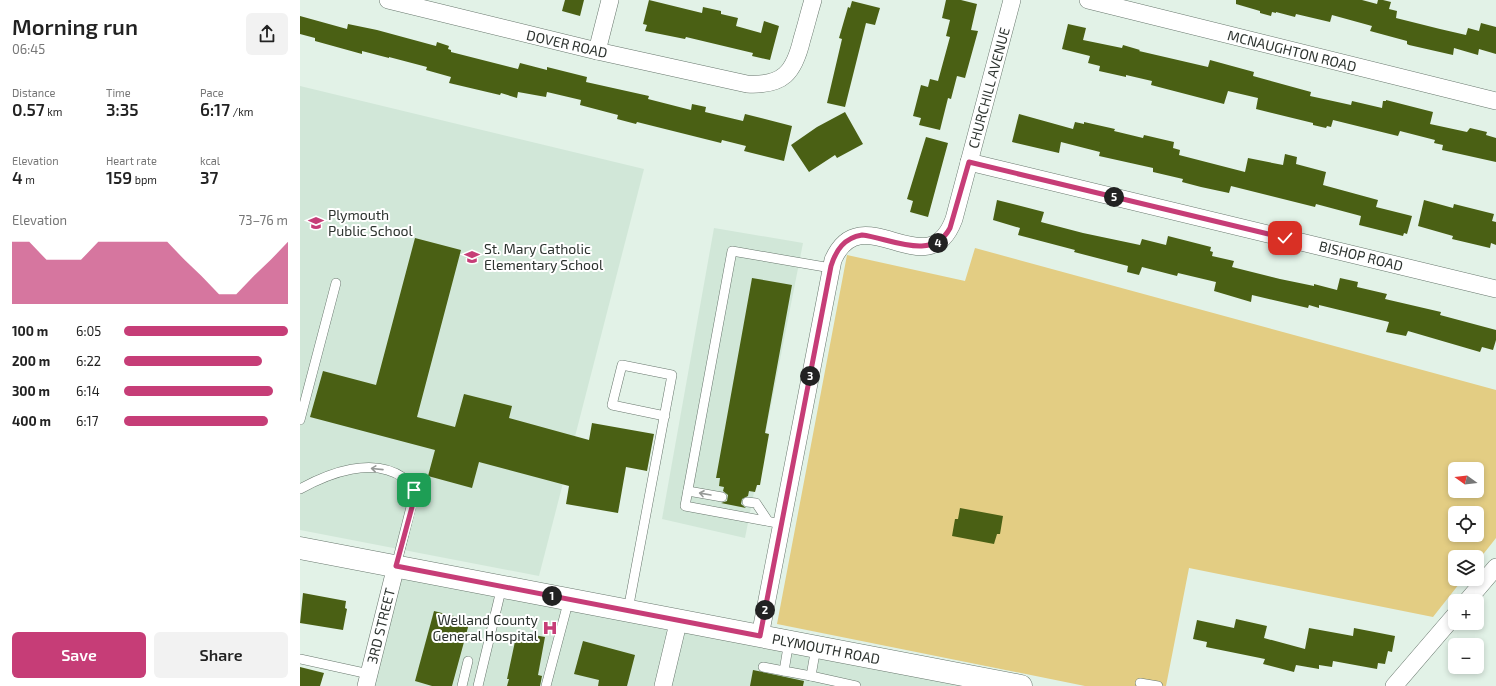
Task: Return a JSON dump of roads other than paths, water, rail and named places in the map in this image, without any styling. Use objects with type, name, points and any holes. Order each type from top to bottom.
[{"type":"street","name":"DOVER ROAD","points":[[388,0],[597,51],[747,84],[760,85],[774,82],[785,76],[795,64],[813,0]]},
{"type":"street","points":[[597,51],[610,0]]},
{"type":"street","name":"CHURCHILL AVENUE","points":[[760,636],[774,523],[831,268],[839,248],[844,242],[854,236],[869,236],[920,247],[932,246],[946,236],[954,219],[1012,0]]},
{"type":"street","name":"MCNAUGHTON ROAD","points":[[1088,0],[1496,101]]},
{"type":"street","name":"BISHOP ROAD","points":[[969,162],[1496,289]]},
{"type":"street","name":"PLYMOUTH ROAD","points":[[300,548],[1019,686]]},
{"type":"street","name":"3RD STREET","points":[[367,680],[396,566]]},
{"type":"street","points":[[1473,594],[1496,567]]},
{"type":"street","points":[[663,686],[679,620]]},
{"type":"street","points":[[1394,686],[1448,623]]},
{"type":"lane","points":[[774,523],[686,506],[732,251],[831,268]]},
{"type":"lane","points":[[300,420],[336,283]]},
{"type":"lane","points":[[628,610],[665,416],[672,375],[622,365],[612,405],[665,416]]},
{"type":"lane","points":[[300,489],[333,473],[356,469],[373,468],[392,471],[406,479],[414,490],[412,507],[396,566]]},
{"type":"lane","points":[[688,491],[722,497]]},
{"type":"lane","points":[[747,502],[756,503],[774,523]]},
{"type":"lane","points":[[478,686],[502,586]]},
{"type":"lane","points":[[546,686],[569,599]]},
{"type":"lane","points":[[784,671],[789,641]]},
{"type":"lane","points":[[811,676],[816,647]]},
{"type":"lane","points":[[300,659],[367,680]]},
{"type":"lane","points":[[462,686],[468,661]]},
{"type":"lane","points":[[763,667],[856,686]]},
{"type":"lane","points":[[1140,683],[1158,686]]},
{"type":"place","name":"Plymouth Public School","points":[[316,223]]},
{"type":"place","name":"St. Mary Catholic Elementary School","points":[[472,257]]},
{"type":"place","name":"Welland County General Hospital","points":[[550,628]]}]
